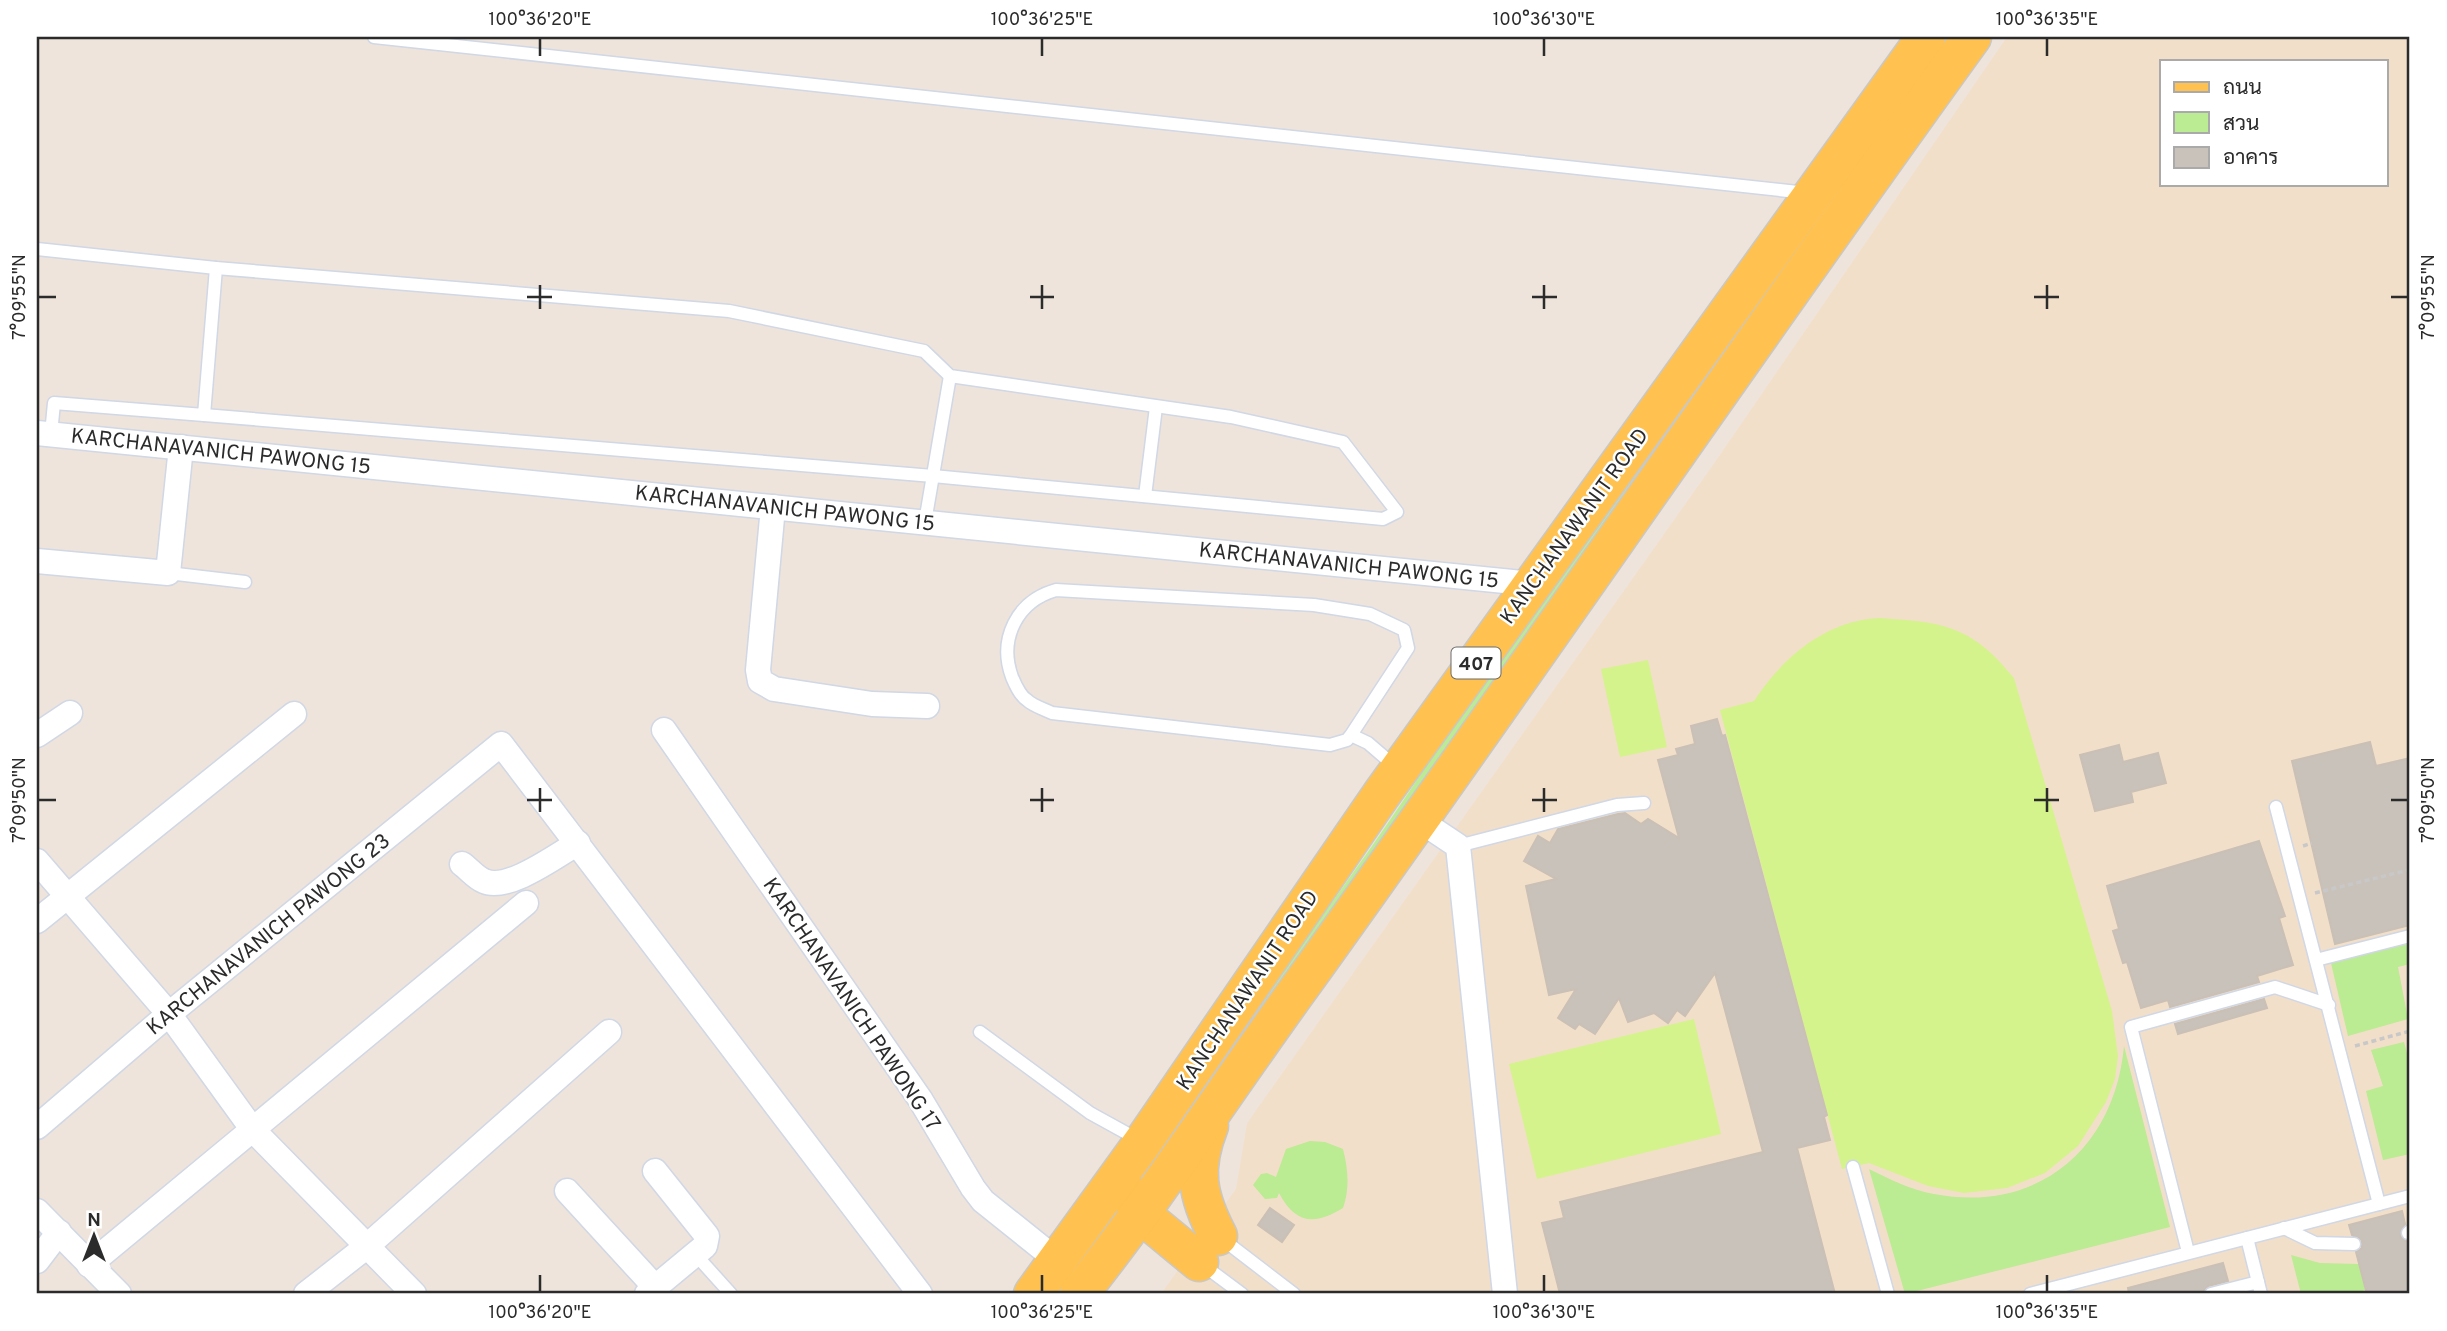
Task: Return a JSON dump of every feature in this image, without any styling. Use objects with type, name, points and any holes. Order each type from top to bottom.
[{"type":"main road","name":"KANCHANAWANIT ROAD","points":[[1080,1294],[1141,1179],[1399,769],[1926,37]]},
{"type":"main road","name":"KANCHANAWANIT ROAD","points":[[1033,1294],[1094,1208],[1141,1179],[1222,1095],[1971,39]]},
{"type":"main road","points":[[1209,1249],[1201,1204],[1199,1160],[1204,1139],[1222,1095]]},
{"type":"main road","points":[[1141,1179],[1209,1249]]},
{"type":"main road","points":[[1080,1294],[1125,1261],[1209,1249]]},
{"type":"street","name":"KARCHANAVANICH PAWONG 15","points":[[44,433],[1533,584]]},
{"type":"street","points":[[37,561],[167,573],[181,447]]},
{"type":"street","points":[[773,508],[758,670],[760,681],[774,688],[872,704],[927,706]]},
{"type":"street","points":[[37,735],[70,713]]},
{"type":"street","points":[[37,921],[294,714]]},
{"type":"street","name":"KARCHANAVANICH PAWONG 17","points":[[664,730],[919,1099],[973,1188],[983,1201],[1058,1261]]},
{"type":"street","name":"KARCHANAVANICH PAWONG 23","points":[[37,1127],[169,1014],[501,744],[578,843]]},
{"type":"street","points":[[1419,820],[1458,846],[1505,1294]]},
{"type":"street","points":[[462,864],[485,882],[500,882],[522,876],[578,843],[920,1294]]},
{"type":"street","points":[[37,861],[169,1014],[253,1130],[414,1294]]},
{"type":"street","points":[[89,1265],[526,902]]},
{"type":"street","points":[[306,1294],[366,1247],[609,1032]]},
{"type":"street","points":[[567,1191],[651,1291],[705,1246],[707,1236],[655,1171]]},
{"type":"street","points":[[37,1211],[119,1294]]},
{"type":"street","points":[[37,1261],[59,1233]]},
{"type":"lane","points":[[374,37],[1814,194]]},
{"type":"lane","points":[[37,249],[216,268],[729,311],[924,351],[950,376],[1231,417],[1343,442],[1397,512],[1383,519],[933,476],[54,403],[44,433]]},
{"type":"lane","points":[[204,415],[216,268]]},
{"type":"lane","points":[[925,522],[950,376]]},
{"type":"lane","points":[[1145,496],[1156,407]]},
{"type":"lane","points":[[167,573],[244,582]]},
{"type":"lane","points":[[1056,590],[1314,605],[1370,614],[1404,630],[1408,648],[1351,735],[1348,740],[1330,745],[1052,713],[1025,700],[1008,665],[1007,640],[1015,619],[1028,603],[1056,590]]},
{"type":"lane","points":[[1351,735],[1368,743],[1399,769]]},
{"type":"lane","points":[[1458,846],[1617,805],[1644,803]]},
{"type":"lane","points":[[2276,807],[2379,1204]]},
{"type":"lane","points":[[2316,960],[2410,936]]},
{"type":"lane","points":[[2188,1252],[2131,1027],[2275,987],[2329,1005]]},
{"type":"lane","points":[[980,1032],[1090,1113],[1141,1179]]},
{"type":"lane","points":[[1853,1167],[1888,1294]]},
{"type":"lane","points":[[2030,1294],[2410,1196]]},
{"type":"lane","points":[[2284,1228],[2315,1243],[2354,1244]]},
{"type":"lane","points":[[2211,1294],[2260,1288],[2247,1238]]},
{"type":"lane","points":[[1209,1249],[1242,1294]]},
{"type":"lane","points":[[1209,1249],[1294,1294]]},
{"type":"lane","points":[[695,1254],[731,1294]]},
{"type":"path","points":[[2300,896],[2409,870]]},
{"type":"path","points":[[2340,1050],[2410,1031]]},
{"type":"shaded area","points":[[2007,37],[2410,37],[2410,1294],[1161,1294],[1236,1189],[1247,1124],[1713,465]]},
{"type":"green space","points":[[1943,37],[1956,37],[1148,1167],[1218,1061],[1366,854],[1437,749]]},
{"type":"green space","points":[[1878,618],[1921,622],[1954,630],[1984,647],[2014,678],[2112,1011],[2118,1056],[2115,1079],[2106,1102],[2078,1146],[2045,1173],[2007,1188],[1964,1193],[1928,1186],[1869,1163],[1842,1169],[1720,710],[1754,701],[1778,670],[1807,644],[1823,634],[1840,626]]},
{"type":"green space","points":[[1648,660],[1667,747],[1620,757],[1601,669]]},
{"type":"green space","points":[[2410,942],[2410,964],[2398,967],[2408,1019],[2348,1036],[2331,963]]},
{"type":"green space","points":[[1694,1019],[1721,1134],[1537,1179],[1509,1064]]},
{"type":"green space","points":[[2404,1042],[2410,1064],[2410,1154],[2383,1160],[2366,1091],[2383,1086],[2371,1050]]},
{"type":"green space","points":[[2124,1046],[2170,1227],[1905,1294],[1869,1169],[1925,1192],[1972,1198],[2006,1194],[2037,1183],[2065,1166],[2087,1143],[2105,1115],[2118,1082]]},
{"type":"green space","points":[[1310,1141],[1325,1142],[1343,1149],[1347,1171],[1347,1193],[1343,1208],[1315,1219],[1307,1219],[1292,1211],[1279,1193],[1277,1198],[1265,1199],[1253,1185],[1261,1174],[1267,1173],[1276,1177],[1286,1149]]},
{"type":"green space","points":[[2291,1255],[2320,1263],[2359,1264],[2366,1290],[2352,1294],[2301,1294]]},
{"type":"building","points":[[1717,719],[1722,736],[1725,735],[1827,1115],[1824,1117],[1830,1140],[1797,1148],[1835,1294],[1560,1294],[1542,1223],[1564,1218],[1560,1202],[1763,1152],[1715,973],[1685,1016],[1677,1010],[1668,1023],[1654,1013],[1628,1022],[1619,998],[1595,1034],[1579,1024],[1575,1029],[1558,1018],[1576,989],[1549,995],[1526,886],[1556,879],[1524,861],[1538,836],[1550,843],[1558,829],[1625,813],[1641,824],[1648,819],[1679,838],[1658,760],[1678,755],[1676,749],[1695,744],[1691,726]]},
{"type":"building","points":[[2370,742],[2376,766],[2410,758],[2410,925],[2335,944],[2292,761]]},
{"type":"building","points":[[2119,745],[2123,762],[2158,753],[2166,783],[2131,792],[2133,802],[2095,811],[2080,755]]},
{"type":"building","points":[[2259,841],[2285,916],[2279,918],[2293,965],[2257,976],[2259,982],[2170,1007],[2168,1000],[2141,1008],[2127,962],[2123,963],[2113,931],[2119,929],[2107,886]]},
{"type":"building","points":[[2264,999],[2267,1008],[2178,1034],[2175,1024]]},
{"type":"building","points":[[1270,1208],[1294,1225],[1282,1242],[1258,1225]]},
{"type":"building","points":[[2402,1211],[2405,1224],[2400,1236],[2410,1243],[2410,1294],[2367,1294],[2356,1252],[2362,1248],[2362,1240],[2352,1235],[2349,1225]]},
{"type":"building","points":[[2223,1263],[2228,1281],[2208,1286],[2202,1294],[2129,1294],[2128,1288]]}]
